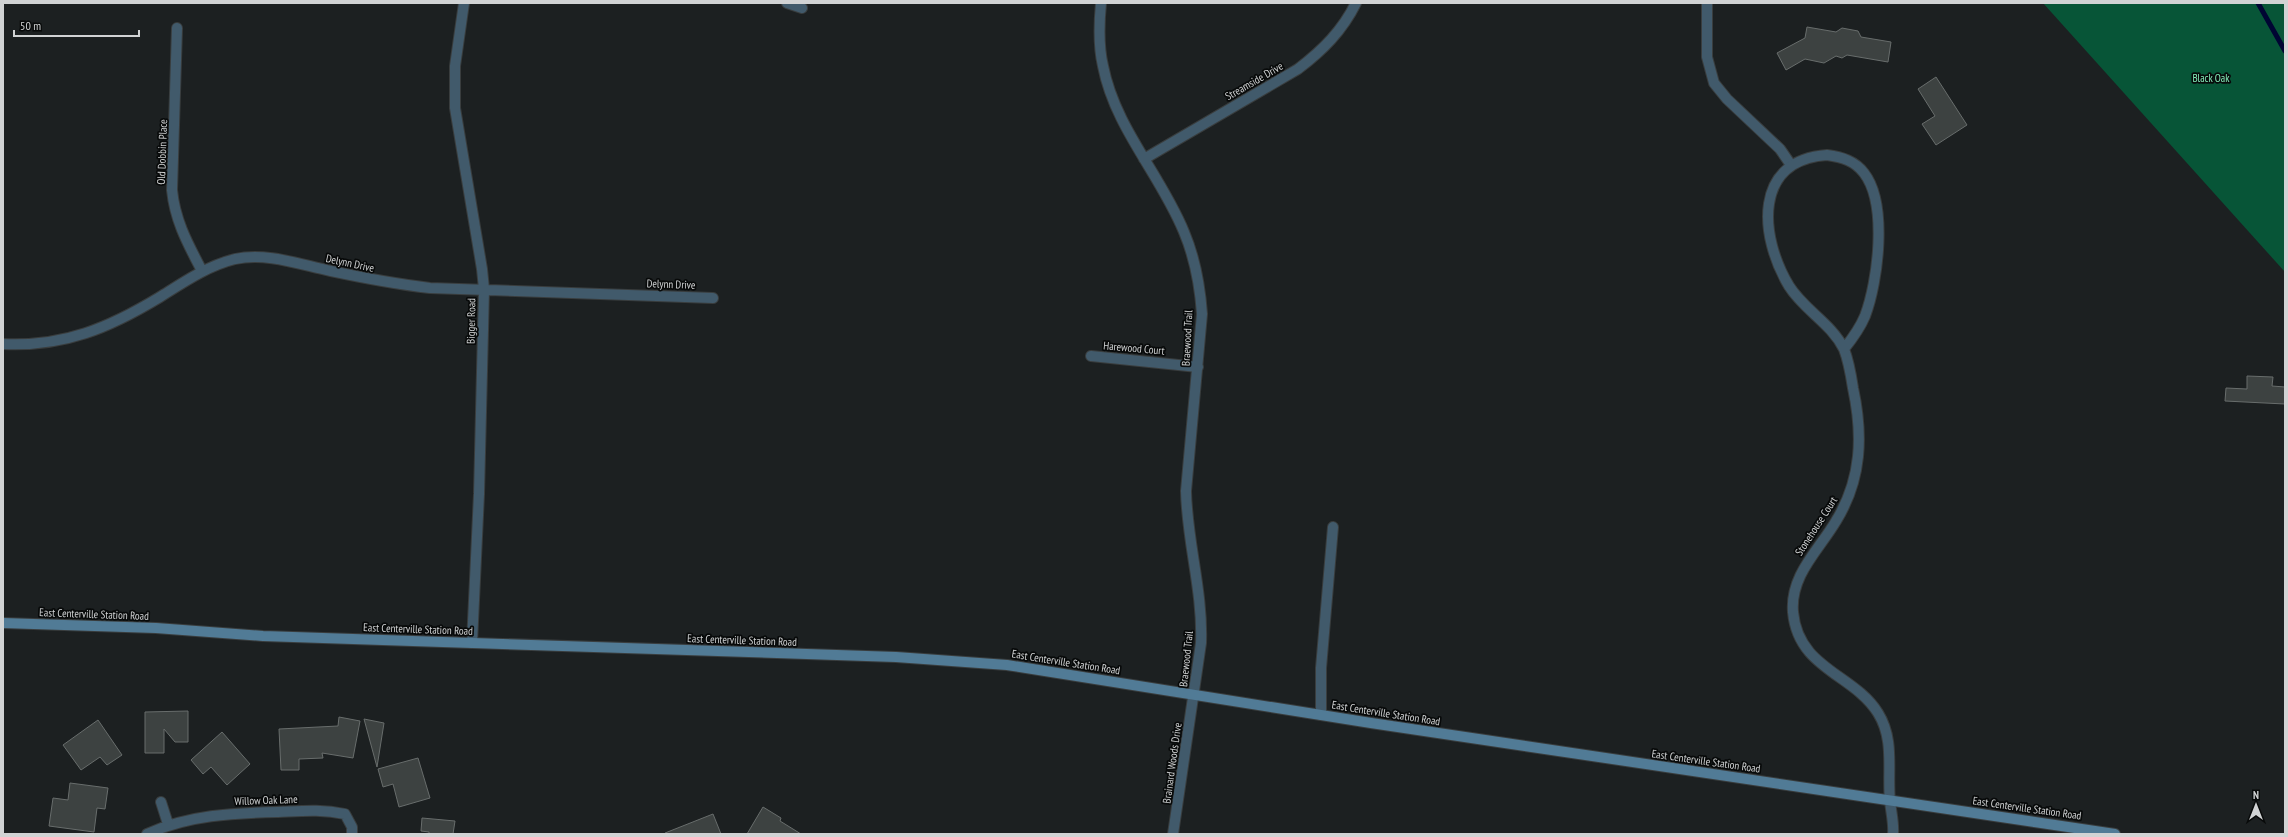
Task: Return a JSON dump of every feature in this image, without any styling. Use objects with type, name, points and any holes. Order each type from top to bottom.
[{"type":"street","name":"Bigger Road","points":[[464,3],[455,66],[455,108],[484,289],[480,494],[472,643]]},
{"type":"street","points":[[787,3],[802,8]]},
{"type":"street","name":"Braewood Trail","points":[[1101,3],[1099,35],[1102,66],[1120,117],[1184,230],[1192,252],[1200,291],[1202,314],[1186,491],[1186,510],[1202,616],[1201,643],[1194,695]]},
{"type":"street","name":"Streamside Drive","points":[[1144,159],[1298,69],[1320,52],[1337,34],[1356,3]]},
{"type":"street","points":[[1707,3],[1707,58],[1714,83],[1727,99],[1780,149],[1791,165]]},
{"type":"street","name":"Old Dobbin Place","points":[[177,28],[172,190],[174,209],[181,230],[202,271]]},
{"type":"street","name":"Stonehouse Court","points":[[1844,350],[1856,333],[1865,315],[1874,281],[1878,224],[1876,204],[1871,184],[1864,173],[1855,164],[1841,157],[1827,155],[1812,156],[1791,165],[1779,177],[1773,189],[1768,226],[1771,244],[1790,287],[1826,324],[1844,350],[1858,413],[1859,456],[1854,481],[1846,503],[1802,570],[1794,594],[1793,612],[1798,633],[1814,657],[1834,675],[1868,700],[1878,713],[1886,728],[1890,743],[1890,800],[1894,834]]},
{"type":"street","name":"Delynn Drive","points":[[3,344],[48,342],[76,337],[103,328],[128,316],[202,271],[237,259],[254,258],[282,260],[393,284],[430,288],[713,298]]},
{"type":"street","name":"Harewood Court","points":[[1091,356],[1198,367]]},
{"type":"street","points":[[1321,715],[1321,668],[1333,527]]},
{"type":"street","name":"East Centerville Station Road","points":[[3,622],[156,628],[263,636],[896,657],[1007,665],[1321,715],[2115,834]]},
{"type":"street","name":"Brainard Woods Drive","points":[[1173,834],[1194,695]]},
{"type":"street","points":[[161,802],[168,824]]},
{"type":"street","name":"Willow Oak Lane","points":[[147,834],[168,824],[224,813],[322,810],[345,814],[352,827],[352,834]]},
{"type":"green space","name":"Black Oak","points":[[2043,3],[2285,3],[2285,272]]},
{"type":"building","points":[[1807,27],[1836,32],[1842,28],[1858,31],[1861,37],[1891,42],[1888,62],[1847,55],[1842,58],[1836,56],[1824,63],[1805,59],[1786,70],[1777,53],[1805,38]]},
{"type":"building","points":[[1936,77],[1967,125],[1936,145],[1922,124],[1935,116],[1918,89]]},
{"type":"building","points":[[2247,376],[2273,377],[2272,386],[2285,387],[2285,404],[2225,401],[2226,388],[2247,389]]},
{"type":"building","points":[[188,711],[188,742],[175,742],[164,729],[164,753],[145,753],[145,712]]},
{"type":"building","points":[[339,717],[360,721],[353,758],[322,753],[323,758],[299,759],[299,770],[281,770],[279,729],[338,726]]},
{"type":"building","points":[[364,719],[384,723],[377,767]]},
{"type":"building","points":[[98,720],[122,755],[107,765],[100,757],[81,770],[63,745]]},
{"type":"building","points":[[222,732],[250,764],[227,785],[211,767],[203,774],[191,760]]},
{"type":"building","points":[[418,758],[430,798],[399,807],[393,784],[383,787],[378,769]]},
{"type":"building","points":[[70,783],[108,788],[105,809],[97,808],[94,832],[49,826],[53,798],[68,800]]},
{"type":"building","points":[[763,807],[781,818],[780,821],[801,834],[747,834]]},
{"type":"building","points":[[713,814],[721,834],[665,834],[665,833]]},
{"type":"building","points":[[422,818],[455,821],[453,834],[429,834],[429,832],[421,831]]},
{"type":"waterway","points":[[2258,3],[2285,51]]}]
